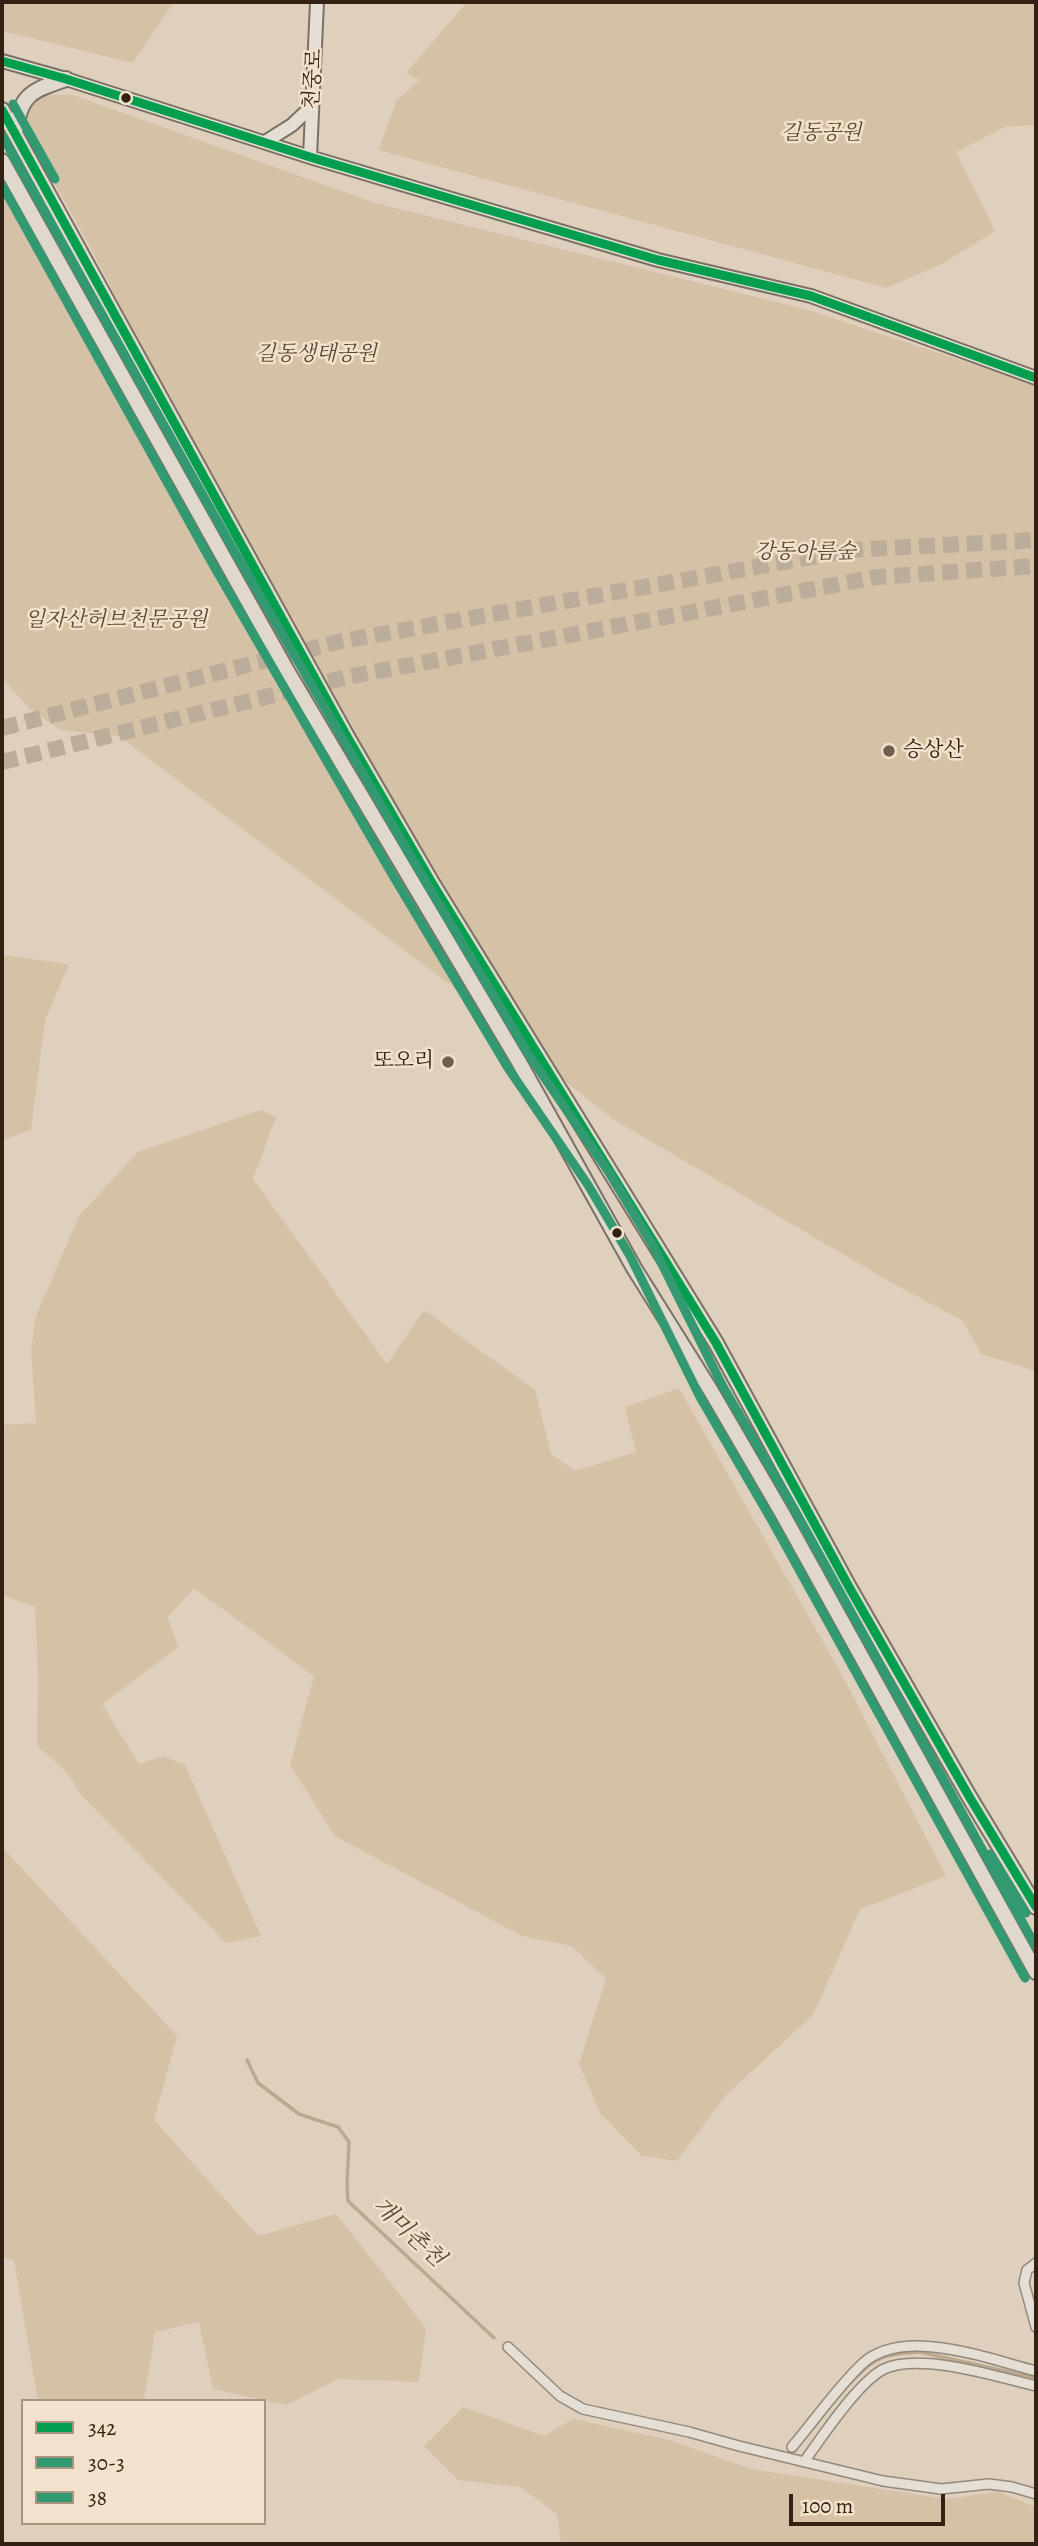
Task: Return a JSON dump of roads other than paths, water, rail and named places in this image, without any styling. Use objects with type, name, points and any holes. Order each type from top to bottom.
[{"type":"main road","name":"천중로","points":[[310,157],[317,2]]},
{"type":"main road","points":[[2,61],[310,157],[657,260],[811,296],[1036,378]]},
{"type":"main road","points":[[15,134],[18,113],[24,99],[38,88],[66,79]]},
{"type":"main road","points":[[265,142],[292,125],[312,106]]},
{"type":"main road","points":[[2,110],[351,744],[432,883],[716,1343],[849,1587],[1036,1907]]},
{"type":"main road","points":[[2,161],[286,669],[519,1062],[634,1268],[711,1391],[782,1513],[1036,1972]]},
{"type":"street","points":[[1036,2263],[1027,2270],[1024,2283],[1036,2327]]},
{"type":"street","points":[[792,2447],[862,2364],[879,2352],[919,2344],[1036,2371]]},
{"type":"street","points":[[508,2347],[561,2396],[583,2409],[689,2432],[883,2481],[942,2489],[989,2484],[1036,2494]]},
{"type":"street","points":[[804,2462],[865,2384],[883,2370],[900,2365],[940,2365],[1036,2386]]},
{"type":"waterway","name":"개미촌천","points":[[247,2060],[258,2083],[299,2114],[338,2127],[349,2142],[348,2201],[494,2338]]},
{"type":"waterway","name":"개미촌천","points":[[794,2451],[860,2373],[886,2356],[920,2352],[1036,2378]]},
{"type":"tunnel","points":[[2,728],[337,642],[851,550],[1036,540]]},
{"type":"tunnel","points":[[2,762],[347,677],[877,577],[1036,566]]},
{"type":"place","name":"승상산","points":[[889,751]]},
{"type":"place","name":"또오리","points":[[448,1062]]},
{"type":"park label","name":"길동공원","points":[[821,134]]},
{"type":"park label","name":"길동생태공원","points":[[316,355]]},
{"type":"park label","name":"강동아름숲","points":[[805,553]]},
{"type":"park label","name":"일자산허브천문공원","points":[[116,621]]}]
